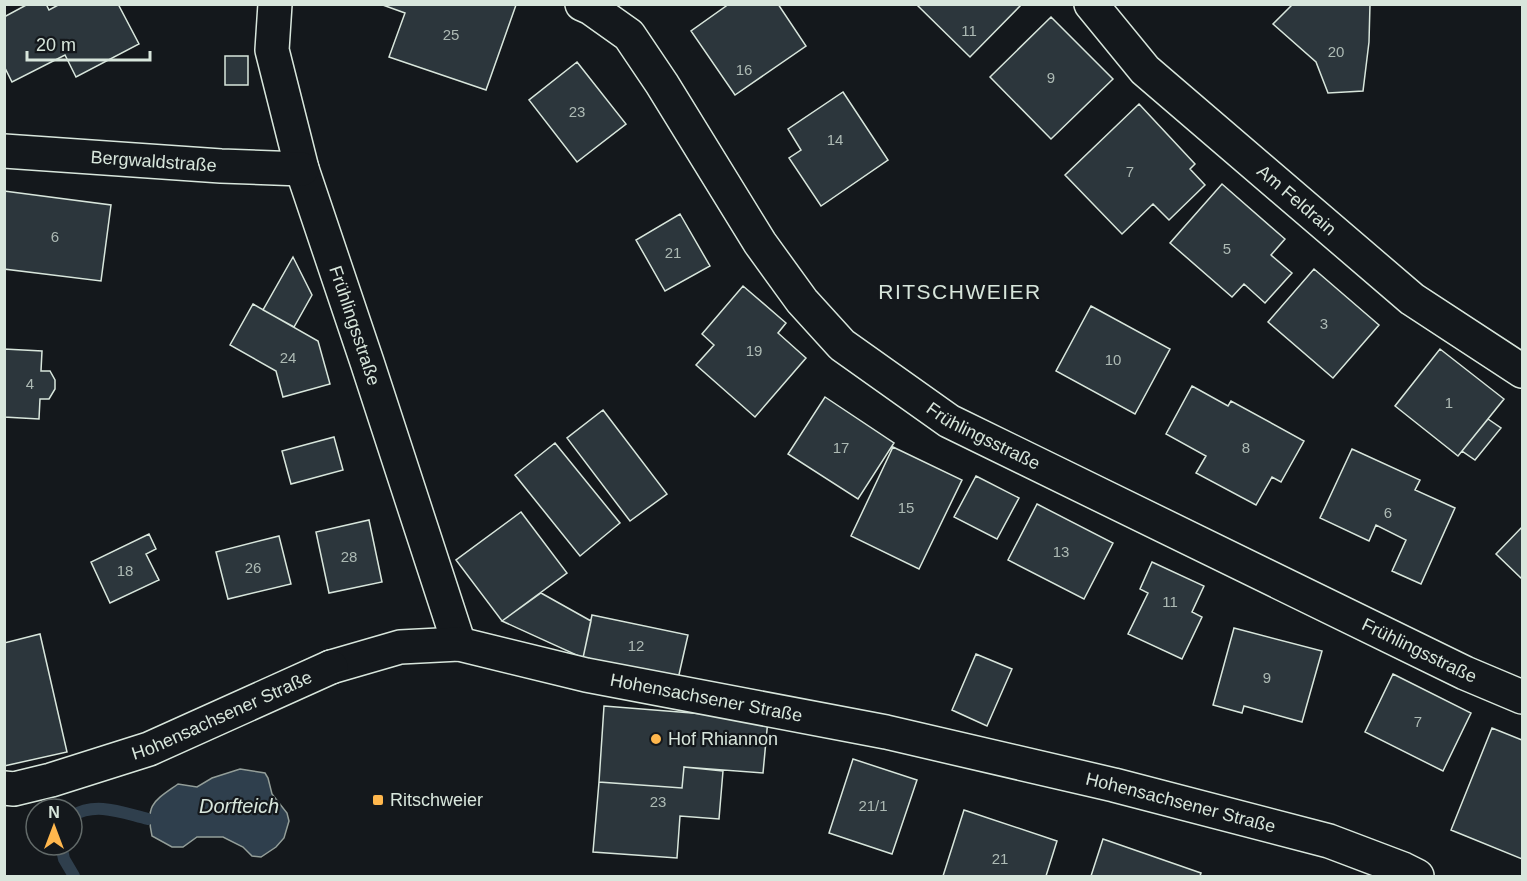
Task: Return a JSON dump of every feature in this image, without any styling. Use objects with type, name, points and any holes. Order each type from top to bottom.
[{"type":"street","name":"Frühlingsstraße","points":[[275,4],[273,50],[302,169],[368,362],[459,644]]},
{"type":"street","name":"Frühlingsstraße","points":[[582,4],[629,35],[662,84],[760,243],[802,302],[842,345],[949,421],[1465,674],[1522,697]]},
{"type":"street","name":"Am Feldrain","points":[[1091,4],[1145,70],[1412,299],[1522,371]]},
{"type":"street","name":"Bergwaldstraße","points":[[4,151],[221,166],[302,169]]},
{"type":"street","name":"Hohensachsener Straße","points":[[4,788],[14,789],[51,780],[149,749],[331,667],[400,647],[459,644],[586,675],[886,732],[1114,785],[1329,841],[1417,876]]},
{"type":"water","name":"Dorfteich","points":[[240,769],[265,773],[272,794],[287,813],[289,821],[284,838],[276,847],[261,857],[252,856],[243,847],[223,837],[197,837],[183,847],[172,847],[152,836],[150,817],[153,804],[157,799],[178,784],[197,787],[212,778]]},
{"type":"building","points":[[28,4],[46,4],[49,10],[60,4],[118,4],[139,44],[76,77],[65,55],[12,82],[4,66],[4,17]]},
{"type":"building","points":[[380,4],[516,5],[486,90],[389,57],[405,13]]},
{"type":"building","points":[[729,4],[778,4],[806,46],[735,95],[691,31]]},
{"type":"building","points":[[916,4],[1022,4],[970,57]]},
{"type":"building","points":[[1293,4],[1370,4],[1369,42],[1363,91],[1328,93],[1316,62],[1273,24]]},
{"type":"building","points":[[1051,17],[1113,79],[1051,139],[990,77]]},
{"type":"building","points":[[225,56],[248,56],[248,85],[225,85]]},
{"type":"building","points":[[577,62],[626,124],[577,162],[529,100]]},
{"type":"building","points":[[843,92],[888,160],[821,206],[789,158],[801,150],[788,129]]},
{"type":"building","points":[[1139,104],[1195,164],[1190,169],[1205,185],[1169,220],[1153,204],[1122,234],[1065,175]]},
{"type":"building","points":[[1222,184],[1285,239],[1271,255],[1292,273],[1265,303],[1244,284],[1232,297],[1170,243]]},
{"type":"building","points":[[4,191],[111,205],[101,281],[4,269]]},
{"type":"building","points":[[680,214],[710,266],[665,291],[636,240]]},
{"type":"building","points":[[293,257],[312,295],[294,327],[263,310]]},
{"type":"building","points":[[1314,269],[1379,325],[1333,378],[1268,322]]},
{"type":"building","points":[[743,286],[786,323],[778,333],[806,358],[755,417],[696,365],[714,345],[702,334]]},
{"type":"building","points":[[253,304],[318,341],[330,384],[283,397],[276,371],[230,345]]},
{"type":"building","points":[[1091,306],[1170,349],[1135,414],[1056,371]]},
{"type":"building","points":[[4,349],[42,351],[41,371],[50,371],[55,380],[55,389],[49,399],[40,399],[39,419],[4,417]]},
{"type":"building","points":[[1440,349],[1504,399],[1458,456],[1395,406]]},
{"type":"building","points":[[1192,386],[1228,406],[1231,401],[1304,441],[1281,482],[1272,477],[1256,505],[1196,473],[1206,456],[1166,434]]},
{"type":"building","points":[[825,397],[894,443],[858,499],[788,454]]},
{"type":"building","points":[[603,410],[667,494],[630,521],[567,438]]},
{"type":"building","points":[[1488,419],[1501,428],[1475,460],[1462,451]]},
{"type":"building","points":[[334,437],[343,470],[291,484],[282,451]]},
{"type":"building","points":[[555,443],[620,523],[580,556],[515,475]]},
{"type":"building","points":[[893,447],[962,480],[919,569],[851,536]]},
{"type":"building","points":[[1352,449],[1420,480],[1415,490],[1455,508],[1421,584],[1392,571],[1406,540],[1376,525],[1369,541],[1320,518]]},
{"type":"building","points":[[976,476],[1019,498],[997,539],[954,517]]},
{"type":"building","points":[[1037,504],[1113,543],[1084,599],[1008,560]]},
{"type":"building","points":[[521,512],[567,573],[502,621],[456,560]]},
{"type":"building","points":[[369,520],[382,582],[329,593],[316,532]]},
{"type":"building","points":[[1522,527],[1522,579],[1496,554]]},
{"type":"building","points":[[149,534],[156,549],[146,554],[159,580],[110,603],[91,562]]},
{"type":"building","points":[[279,536],[291,584],[228,599],[216,552]]},
{"type":"building","points":[[1152,562],[1204,586],[1192,612],[1202,617],[1182,659],[1128,634],[1148,593],[1140,589]]},
{"type":"building","points":[[541,593],[591,621],[583,658],[502,621]]},
{"type":"building","points":[[592,615],[688,635],[678,679],[583,658]]},
{"type":"building","points":[[1234,628],[1322,651],[1302,722],[1244,706],[1242,713],[1213,705]]},
{"type":"building","points":[[40,634],[67,752],[4,766],[4,643]]},
{"type":"building","points":[[976,654],[1012,669],[987,726],[952,710]]},
{"type":"building","points":[[1393,674],[1471,713],[1443,771],[1365,732]]},
{"type":"building","points":[[604,706],[768,719],[763,773],[684,767],[682,788],[599,782]]},
{"type":"building","points":[[1492,728],[1522,740],[1522,859],[1451,830]]},
{"type":"building","points":[[853,759],[917,780],[892,854],[829,833]]},
{"type":"building","points":[[684,767],[723,771],[719,819],[680,816],[677,858],[593,852],[599,782],[682,788]]},
{"type":"building","points":[[964,810],[1057,841],[1046,876],[943,876]]},
{"type":"building","points":[[1103,839],[1201,873],[1200,876],[1091,876]]},
{"type":"waterway","points":[[84,811],[90,809],[119,811],[148,819]]},
{"type":"waterway","points":[[64,857],[74,876]]},
{"type":"place","name":"Hof Rhiannon","points":[[656,739]]},
{"type":"place","name":"Ritschweier","points":[[378,800]]},
{"type":"district","name":"RITSCHWEIER","points":[[960,292]]}]
